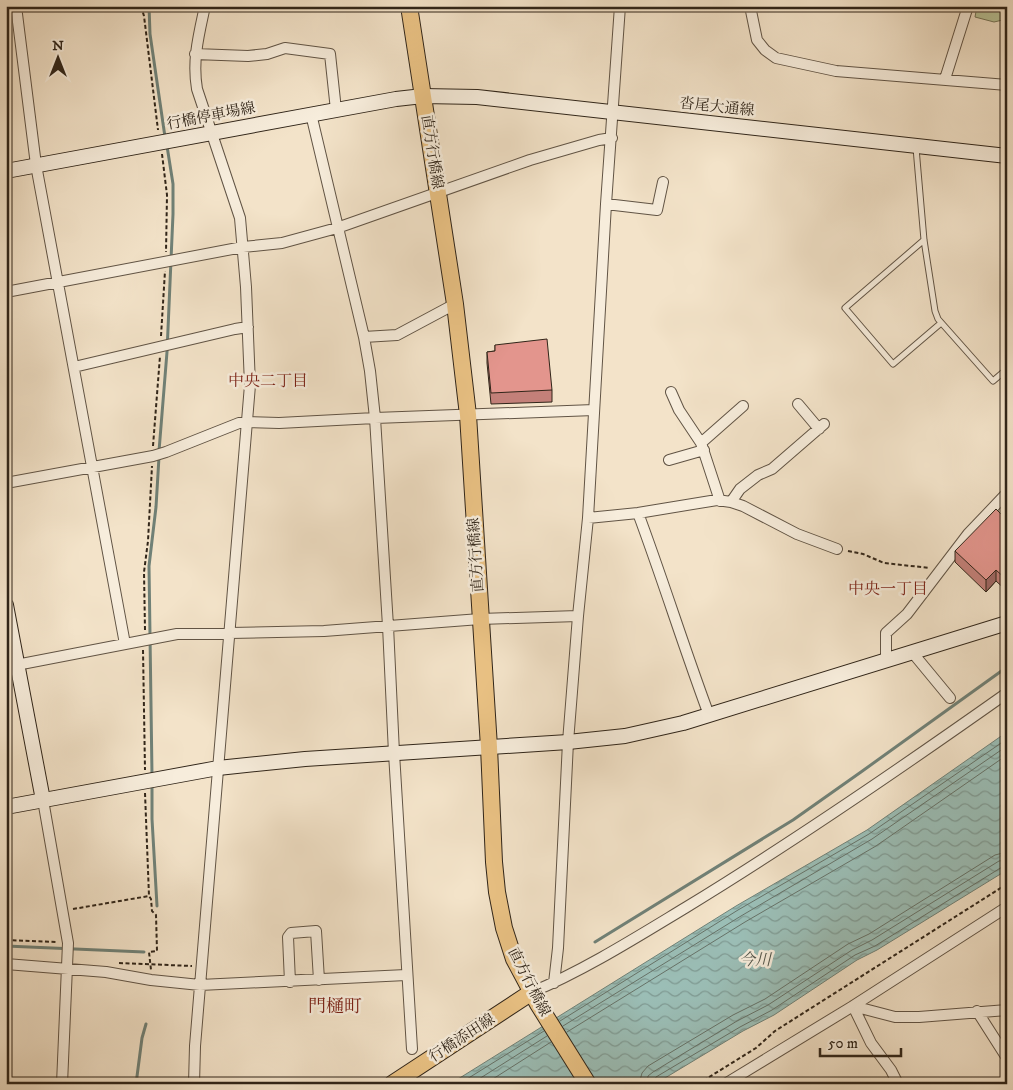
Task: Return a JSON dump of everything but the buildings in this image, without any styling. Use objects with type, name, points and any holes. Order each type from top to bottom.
[{"type":"main road","name":"直方行橋線","points":[[410,6],[455,304],[468,415],[497,892],[504,928],[514,959],[535,998],[588,1084]]},
{"type":"main road","name":"行橋添田線","points":[[392,1084],[535,998]]},
{"type":"street","points":[[16,6],[36,166],[125,644]]},
{"type":"street","points":[[194,1084],[195,1046],[250,385],[240,218],[198,89],[195,74],[195,54],[205,6]]},
{"type":"street","points":[[554,983],[558,948],[568,742],[588,518],[606,204],[620,6]]},
{"type":"street","points":[[750,6],[757,40],[765,50],[776,58],[836,71],[1007,85]]},
{"type":"street","points":[[945,79],[968,6]]},
{"type":"street","points":[[195,54],[248,56],[267,54],[285,48],[330,54],[336,110]]},
{"type":"street","name":"行橋停車場線","points":[[6,171],[311,114],[423,96]]},
{"type":"street","name":"沓尾大通線","points":[[423,96],[477,96],[1007,156]]},
{"type":"street","points":[[311,114],[364,337],[370,371],[388,626],[406,975],[412,1049]]},
{"type":"street","points":[[6,292],[243,247],[282,243],[337,228],[530,160],[612,138]]},
{"type":"street","points":[[606,204],[656,210],[663,182]]},
{"type":"street","points":[[364,337],[397,335],[455,304]]},
{"type":"street","points":[[74,367],[234,328],[248,327]]},
{"type":"street","points":[[671,392],[679,410],[702,446],[720,501]]},
{"type":"street","points":[[731,502],[740,489],[758,474],[772,469],[821,427],[798,404]]},
{"type":"street","points":[[669,460],[702,446],[743,406]]},
{"type":"street","points":[[6,483],[153,456],[239,423],[594,410]]},
{"type":"street","points":[[886,660],[886,633],[907,614],[968,534],[1007,492]]},
{"type":"street","points":[[588,518],[720,501],[731,502],[744,506],[797,534],[837,549]]},
{"type":"street","points":[[638,513],[709,715]]},
{"type":"street","points":[[6,605],[12,666],[42,800],[68,943],[62,1084]]},
{"type":"street","points":[[12,666],[177,634],[324,631],[480,619],[578,616]]},
{"type":"street","points":[[6,807],[218,768],[305,759],[568,742],[625,736],[683,723],[1007,623]]},
{"type":"street","points":[[912,652],[950,698]]},
{"type":"street","points":[[535,998],[554,983],[751,868],[1007,693]]},
{"type":"street","points":[[726,1084],[853,1006],[1007,907]]},
{"type":"street","points":[[290,982],[288,937],[291,933],[316,931],[319,980]]},
{"type":"street","points":[[6,964],[106,972],[151,980],[200,985],[406,975]]},
{"type":"street","points":[[853,1006],[895,1017],[1007,1010]]},
{"type":"street","points":[[853,1006],[871,1043],[891,1070],[898,1084]]},
{"type":"street","points":[[977,1011],[1007,1058]]},
{"type":"lane","points":[[915,146],[924,240],[934,311],[941,323],[993,381],[1007,369]]},
{"type":"lane","points":[[924,240],[845,308],[893,364],[941,323]]},
{"type":"path","points":[[141,6],[144,16],[148,60],[159,143],[166,177],[167,195],[167,242],[159,382],[149,534],[144,572],[145,781],[149,896],[152,911],[156,915],[157,952],[149,952],[151,980]]},
{"type":"path","points":[[837,549],[863,554],[884,563],[940,570]]},
{"type":"path","points":[[698,1084],[756,1048],[775,1030],[1007,884]]},
{"type":"path","points":[[62,910],[149,896]]},
{"type":"path","points":[[6,940],[68,943]]},
{"type":"green space","points":[[977,6],[1007,6],[1007,19],[994,22],[975,17]]},
{"type":"water","name":"今川","points":[[1007,732],[1007,870],[877,950],[857,960],[774,1015],[743,1031],[655,1084],[450,1084],[736,906],[867,830]]},
{"type":"waterway","points":[[149,6],[150,34],[165,137]]},
{"type":"waterway","points":[[159,451],[167,352],[173,214],[173,184],[167,146]]},
{"type":"waterway","points":[[152,775],[149,566],[156,507],[159,457]]},
{"type":"waterway","points":[[595,942],[793,820],[1007,667]]},
{"type":"waterway","points":[[152,784],[157,906]]},
{"type":"waterway","points":[[6,946],[144,952]]},
{"type":"waterway","points":[[136,1084],[142,1038],[146,1024]]},
{"type":"district","name":"中央二丁目","points":[[268,381]]},
{"type":"district","name":"中央一丁目","points":[[888,589]]},
{"type":"district","name":"門樋町","points":[[335,1007]]}]
